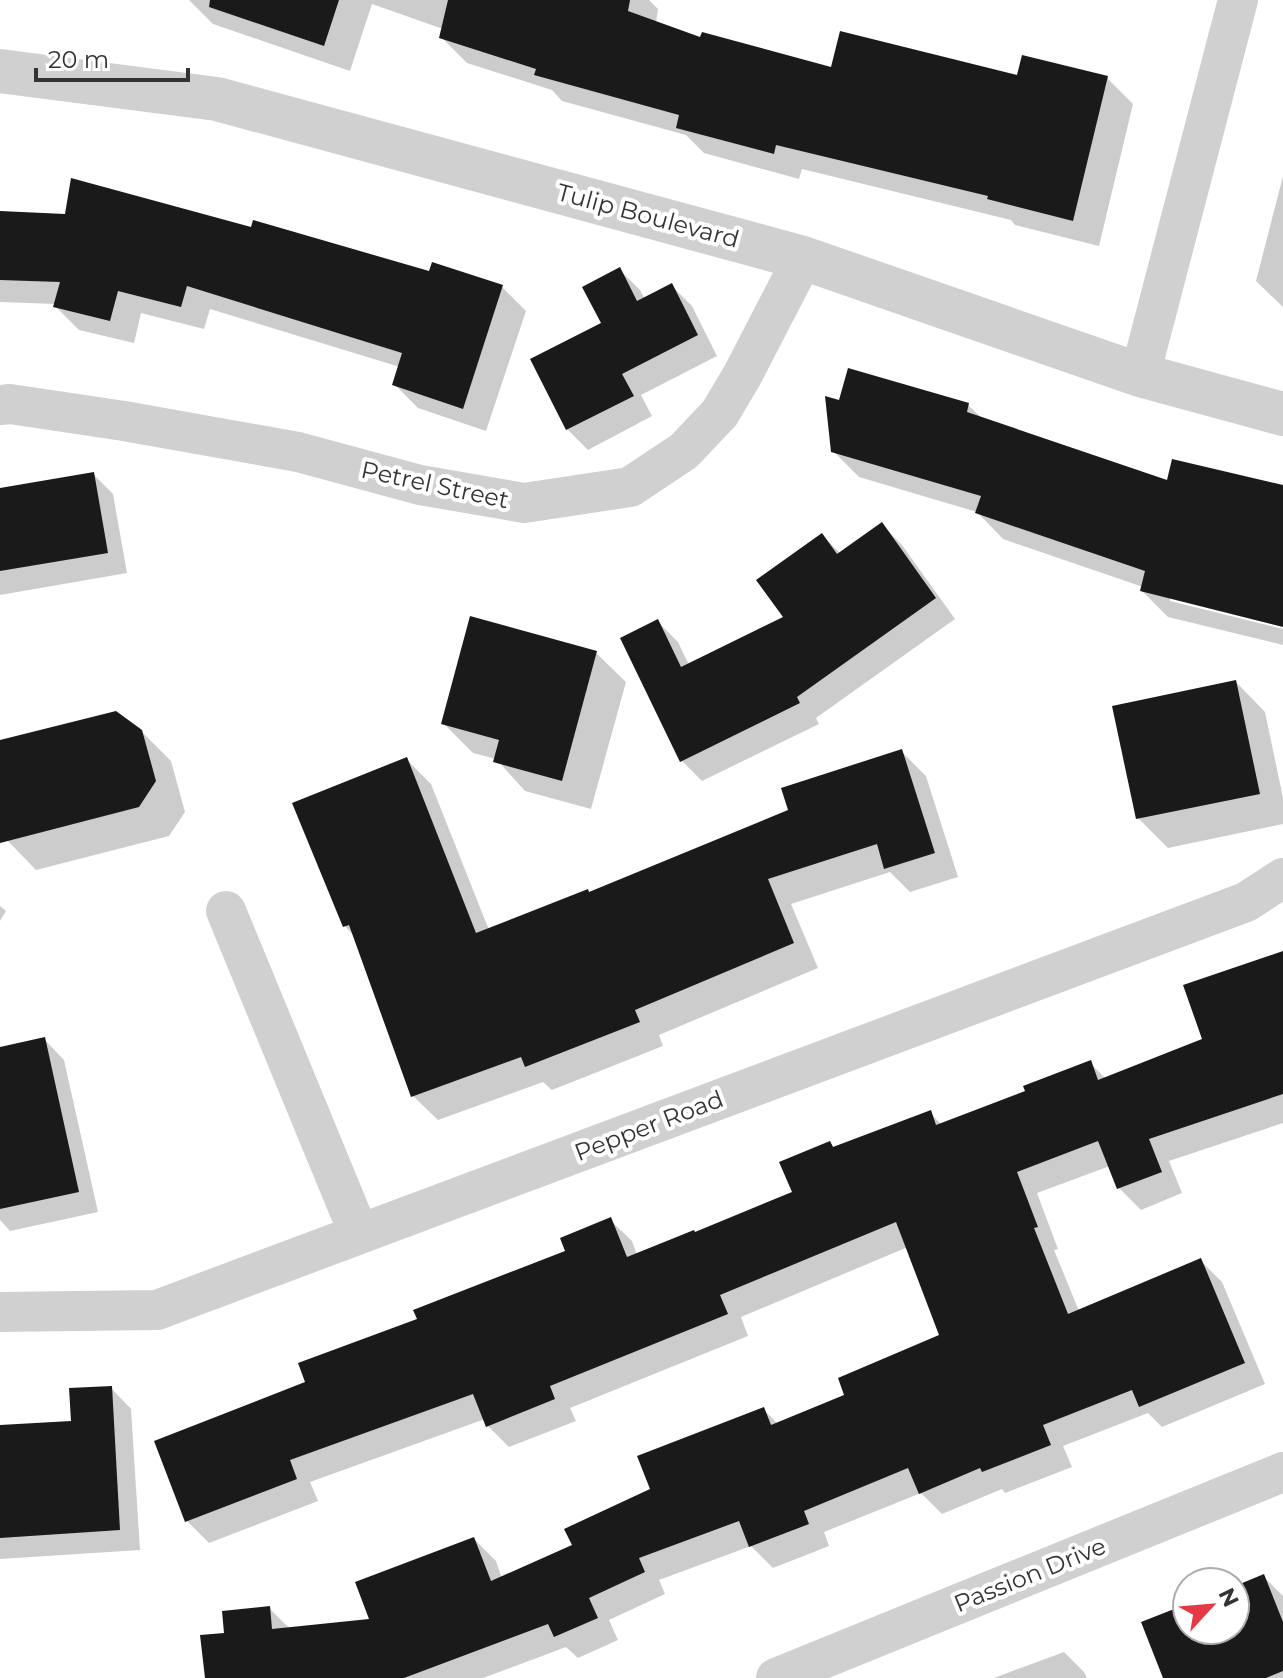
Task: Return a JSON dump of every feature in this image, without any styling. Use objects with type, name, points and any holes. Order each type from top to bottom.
[{"type":"street","points":[[1140,375],[1238,0]]},
{"type":"street","name":"Tulip Boulevard","points":[[0,71],[217,99],[803,258],[1140,375],[1283,414]]},
{"type":"street","name":"Petrel Street","points":[[0,405],[124,421],[298,452],[420,485],[524,503],[630,487],[684,451],[720,413],[803,258]]},
{"type":"street","name":"Pepper Road","points":[[0,1312],[157,1310],[1246,902],[1283,878]]},
{"type":"street","points":[[226,911],[359,1234]]},
{"type":"street","name":"Passion Drive","points":[[786,1676],[1281,1479]]},
{"type":"building","points":[[210,0],[339,0],[324,46],[209,7]]},
{"type":"building","points":[[448,0],[630,0],[628,11],[700,37],[702,32],[831,67],[840,31],[1017,75],[1022,55],[1108,76],[1073,221],[987,199],[988,196],[776,145],[774,154],[676,128],[679,115],[534,75],[536,69],[439,38]]},
{"type":"building","points":[[71,178],[251,227],[253,220],[429,271],[432,262],[503,285],[463,409],[392,385],[402,353],[187,286],[181,307],[118,291],[110,321],[53,307],[60,282],[0,280],[0,211],[65,214]]},
{"type":"building","points":[[620,267],[637,301],[672,283],[698,335],[622,374],[634,396],[566,430],[530,359],[601,323],[582,287]]},
{"type":"building","points":[[848,368],[969,403],[967,412],[1167,480],[1172,459],[1283,485],[1283,627],[1140,591],[1145,571],[975,513],[981,496],[831,452],[825,396],[839,400]]},
{"type":"building","points":[[94,472],[108,553],[0,571],[0,488]]},
{"type":"building","points":[[882,522],[936,598],[797,697],[800,703],[680,762],[620,638],[658,619],[681,667],[783,617],[756,580],[822,533],[837,554]]},
{"type":"building","points":[[470,616],[597,651],[562,781],[493,762],[499,740],[441,724]]},
{"type":"building","points":[[1236,680],[1260,794],[1136,819],[1112,706]]},
{"type":"building","points":[[116,711],[142,730],[156,781],[139,807],[0,843],[0,740]]},
{"type":"building","points":[[902,749],[935,853],[884,869],[877,844],[768,879],[794,943],[635,1010],[640,1022],[525,1067],[521,1057],[411,1097],[349,925],[343,927],[292,803],[407,757],[476,933],[588,889],[589,892],[788,810],[781,788]]},
{"type":"building","points":[[1283,951],[1283,1094],[1149,1139],[1162,1172],[1117,1189],[1098,1141],[1017,1172],[1038,1227],[1034,1228],[1068,1314],[1201,1258],[1245,1363],[1139,1407],[1132,1390],[1043,1425],[1051,1445],[982,1472],[980,1468],[919,1494],[908,1468],[804,1511],[809,1524],[749,1547],[739,1521],[639,1558],[645,1572],[589,1598],[598,1618],[554,1637],[548,1624],[404,1678],[205,1678],[200,1635],[224,1633],[222,1611],[270,1606],[272,1629],[369,1619],[355,1582],[474,1537],[491,1581],[572,1545],[564,1529],[650,1489],[637,1456],[764,1407],[771,1425],[844,1395],[838,1378],[939,1335],[896,1222],[720,1295],[728,1314],[550,1386],[555,1399],[486,1427],[473,1394],[290,1460],[297,1479],[185,1522],[154,1441],[305,1382],[298,1363],[417,1319],[413,1310],[565,1251],[560,1238],[611,1217],[627,1257],[792,1192],[779,1162],[830,1141],[833,1147],[931,1110],[936,1125],[1025,1091],[1023,1086],[1091,1060],[1098,1080],[1202,1039],[1183,985]]},
{"type":"building","points":[[45,1037],[79,1192],[0,1209],[0,1047]]},
{"type":"building","points":[[112,1386],[120,1530],[0,1538],[0,1425],[71,1421],[69,1388]]},
{"type":"building","points":[[1264,1574],[1283,1622],[1283,1671],[1266,1678],[1163,1678],[1141,1622],[1171,1610],[1171,1646],[1251,1646],[1251,1579]]}]
